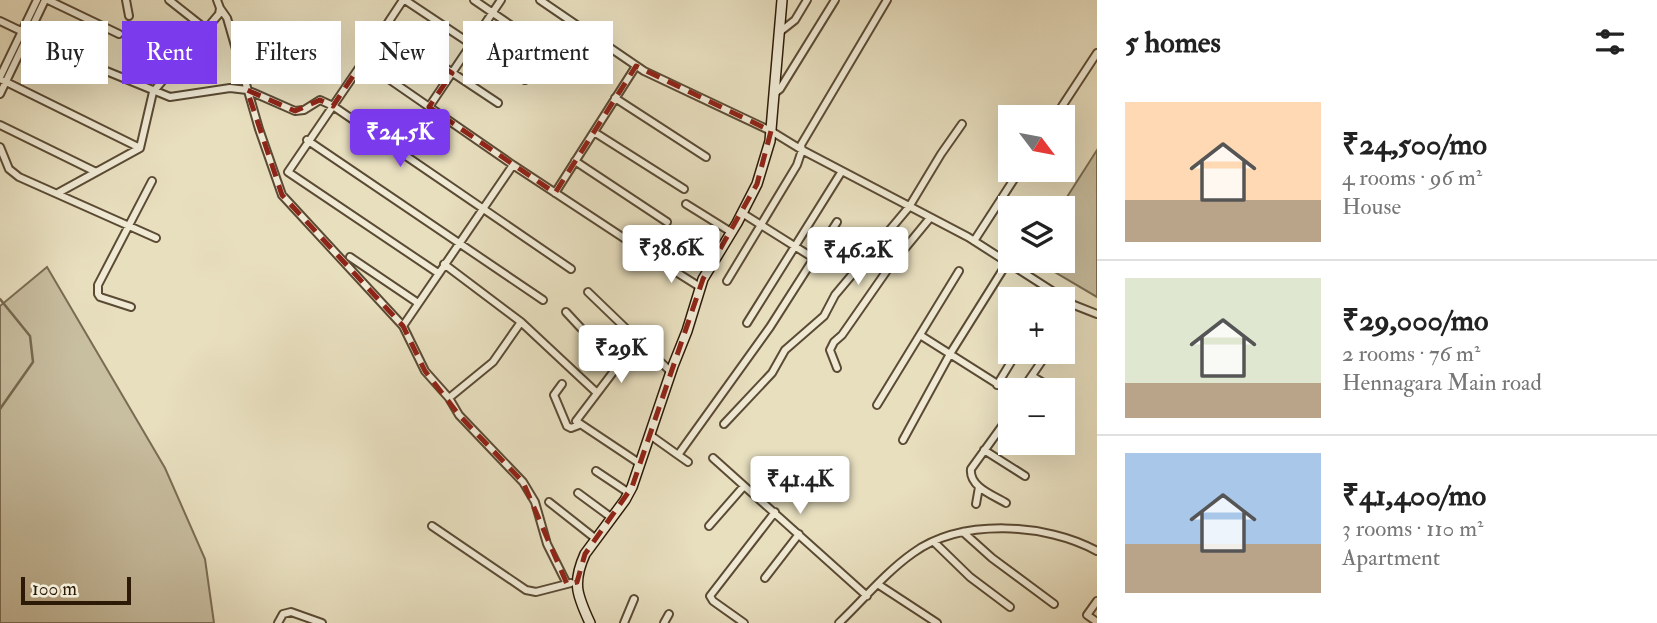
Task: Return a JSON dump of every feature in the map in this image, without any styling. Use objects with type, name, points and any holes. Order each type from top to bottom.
[{"type":"street","points":[[29,21],[37,0]]},
{"type":"street","points":[[33,21],[47,0],[119,34]]},
{"type":"street","points":[[126,0],[130,16]]},
{"type":"street","points":[[169,0],[195,21]]},
{"type":"street","points":[[217,0],[227,18],[247,90],[282,195],[403,326],[425,371],[449,398],[459,415],[523,482],[535,502],[547,544],[572,583],[590,623]]},
{"type":"street","points":[[389,21],[404,0],[463,39]]},
{"type":"street","points":[[474,0],[506,21]]},
{"type":"street","points":[[487,21],[501,0]]},
{"type":"street","points":[[540,0],[570,21]]},
{"type":"street","points":[[572,583],[585,554],[629,492],[687,331],[700,287],[714,257],[757,184],[770,141],[782,0]]},
{"type":"street","points":[[781,31],[795,20],[807,0]]},
{"type":"street","points":[[775,93],[835,0]]},
{"type":"street","points":[[727,281],[763,225],[797,165],[801,145],[887,0]]},
{"type":"street","points":[[212,21],[220,8]]},
{"type":"street","points":[[0,21],[21,31]]},
{"type":"street","points":[[0,94],[2,79],[21,41]]},
{"type":"street","points":[[613,50],[636,66],[771,131],[974,241],[998,257]]},
{"type":"street","points":[[1063,105],[1097,52]]},
{"type":"street","points":[[429,107],[463,56]]},
{"type":"street","points":[[555,193],[636,66]]},
{"type":"street","points":[[108,71],[170,97],[230,89],[247,90],[295,111],[304,110],[320,100],[333,106],[570,269]]},
{"type":"street","points":[[449,71],[498,103]]},
{"type":"street","points":[[355,74],[307,140],[288,172],[438,273]]},
{"type":"street","points":[[2,79],[140,148]]},
{"type":"street","points":[[58,193],[140,148],[153,92],[160,84]]},
{"type":"street","points":[[396,84],[648,254]]},
{"type":"street","points":[[615,98],[706,157]]},
{"type":"street","points":[[724,424],[772,373],[785,350],[824,316],[835,295],[909,208],[962,124]]},
{"type":"street","points":[[0,125],[96,173]]},
{"type":"street","points":[[594,132],[684,189]]},
{"type":"street","points":[[307,140],[543,300]]},
{"type":"street","points":[[0,147],[9,169],[19,177],[156,239]]},
{"type":"street","points":[[575,160],[667,222]]},
{"type":"street","points":[[403,326],[513,165]]},
{"type":"street","points":[[747,323],[842,171]]},
{"type":"street","points":[[131,307],[100,297],[97,289],[152,181]]},
{"type":"street","points":[[974,241],[1012,182]]},
{"type":"street","points":[[686,204],[731,232]]},
{"type":"street","points":[[742,213],[815,260]]},
{"type":"street","points":[[836,368],[830,350],[834,342],[930,218]]},
{"type":"street","points":[[678,455],[815,260],[837,222]]},
{"type":"street","points":[[350,257],[418,303]]},
{"type":"street","points":[[657,260],[700,287]]},
{"type":"street","points":[[444,264],[522,322],[597,393]]},
{"type":"street","points":[[877,405],[959,271]]},
{"type":"street","points":[[903,440],[950,354],[1001,273]]},
{"type":"street","points":[[1023,273],[1046,287]]},
{"type":"street","points":[[589,292],[671,372]]},
{"type":"street","points":[[1075,305],[1097,314]]},
{"type":"street","points":[[566,312],[617,364],[616,370],[576,421],[639,463]]},
{"type":"street","points":[[449,398],[493,362],[522,322]]},
{"type":"street","points":[[920,335],[997,385],[1010,364]]},
{"type":"street","points":[[1035,378],[1032,376],[1040,364]]},
{"type":"street","points":[[562,384],[554,396],[567,426],[571,428],[579,425]]},
{"type":"street","points":[[998,431],[971,469],[971,475],[979,487],[1006,503]]},
{"type":"street","points":[[650,435],[688,462]]},
{"type":"street","points":[[984,450],[1026,476]]},
{"type":"street","points":[[713,458],[867,596]]},
{"type":"street","points":[[596,471],[629,492]]},
{"type":"street","points":[[709,526],[744,486]]},
{"type":"street","points":[[976,504],[979,487]]},
{"type":"street","points":[[578,493],[612,518]]},
{"type":"street","points":[[549,502],[596,539]]},
{"type":"street","points":[[744,623],[710,596],[775,512]]},
{"type":"street","points":[[432,526],[526,590],[537,592],[572,583]]},
{"type":"street","points":[[839,623],[914,552],[956,533],[1013,528],[1058,534],[1097,551]]},
{"type":"street","points":[[963,532],[992,558],[1054,604]]},
{"type":"street","points":[[765,578],[799,534]]},
{"type":"street","points":[[934,542],[970,577],[1010,607]]},
{"type":"street","points":[[878,585],[937,623]]},
{"type":"street","points":[[624,623],[634,599]]},
{"type":"street","points":[[1097,601],[1087,615],[1097,622]]},
{"type":"street","points":[[278,623],[283,614],[291,612],[322,623]]},
{"type":"street","points":[[664,623],[669,614]]},
{"type":"highlighted area","points":[[385,28],[452,73],[429,107],[555,193],[636,66],[771,131],[757,184],[703,279],[632,487],[585,554],[577,582],[567,584],[523,482],[459,415],[425,371],[403,326],[282,195],[247,90],[295,111],[320,100],[333,106]]},
{"type":"shaded area","points":[[1097,150],[1097,297],[1056,273],[1075,273],[1075,196],[1068,196]]},
{"type":"shaded area","points":[[47,267],[165,468],[205,559],[214,623],[0,623],[0,306]]},
{"type":"waterway","points":[[0,299],[30,336],[33,362],[0,409]]}]
